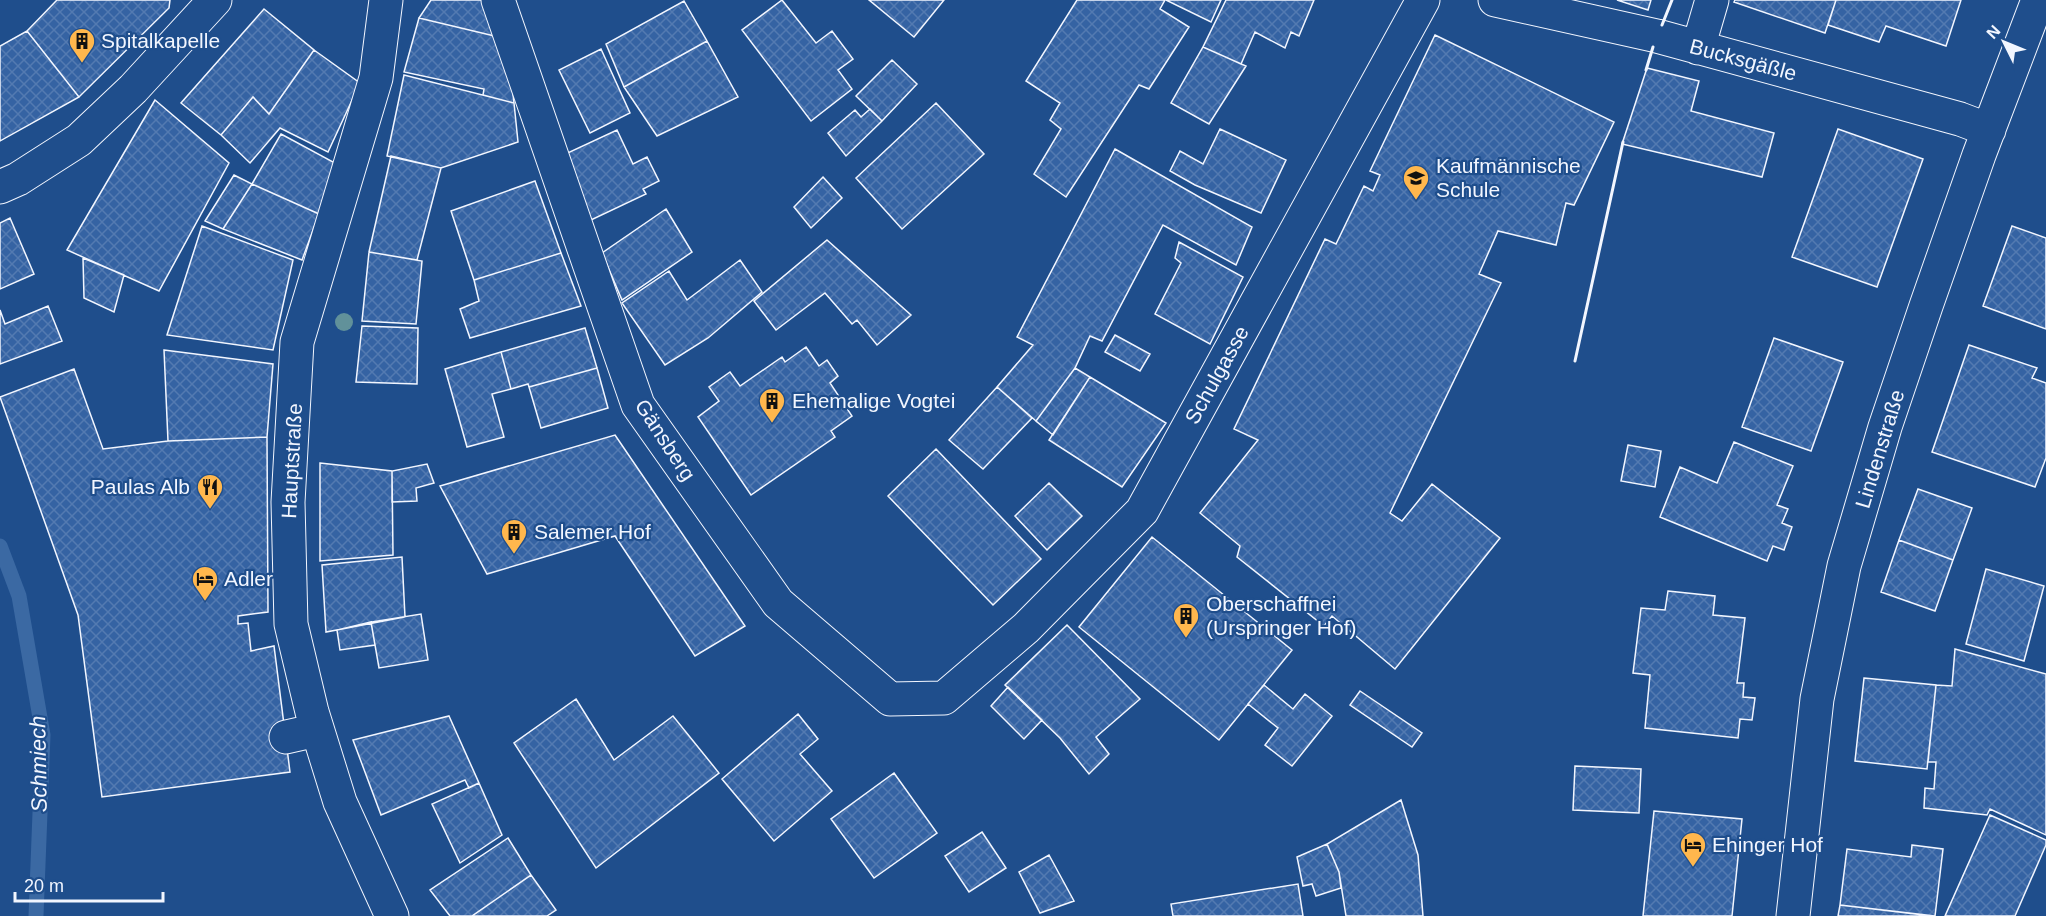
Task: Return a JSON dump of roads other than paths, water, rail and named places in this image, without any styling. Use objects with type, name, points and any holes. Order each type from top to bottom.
[{"type":"street","points":[[0,187],[18,179],[79,140],[133,89],[215,0]]},
{"type":"street","name":"Hauptstraße","points":[[386,0],[376,78],[283,385],[291,624],[302,733],[340,802],[394,914]]},
{"type":"street","name":"Gänsberg","points":[[498,0],[638,405],[778,603],[890,699],[944,698]]},
{"type":"street","name":"Schulgasse","points":[[944,698],[1026,628],[1142,511],[1423,0]]},
{"type":"street","name":"Bucksgäßle","points":[[1495,0],[1657,36],[1960,119],[1989,130]]},
{"type":"street","points":[[1698,48],[1712,0]]},
{"type":"street","name":"Lindenstraße","points":[[1793,916],[1816,699],[1844,566],[1889,416],[1989,130],[2038,0]]},
{"type":"waterway","name":"Schmiech","points":[[0,546],[19,596],[43,735],[36,916]]},
{"type":"place","name":"Spitalkapelle","points":[[82,64]]},
{"type":"place","name":"Kaufmännische Schule","points":[[1416,201]]},
{"type":"place","name":"Ehemalige Vogtei","points":[[772,424]]},
{"type":"place","name":"Paulas Alb","points":[[210,510]]},
{"type":"place","name":"Salemer Hof","points":[[514,555]]},
{"type":"place","name":"Adler","points":[[205,602]]},
{"type":"place","name":"Oberschaffnei (Urspringer Hof)","points":[[1186,639]]},
{"type":"place","name":"Ehinger Hof","points":[[1693,868]]}]
